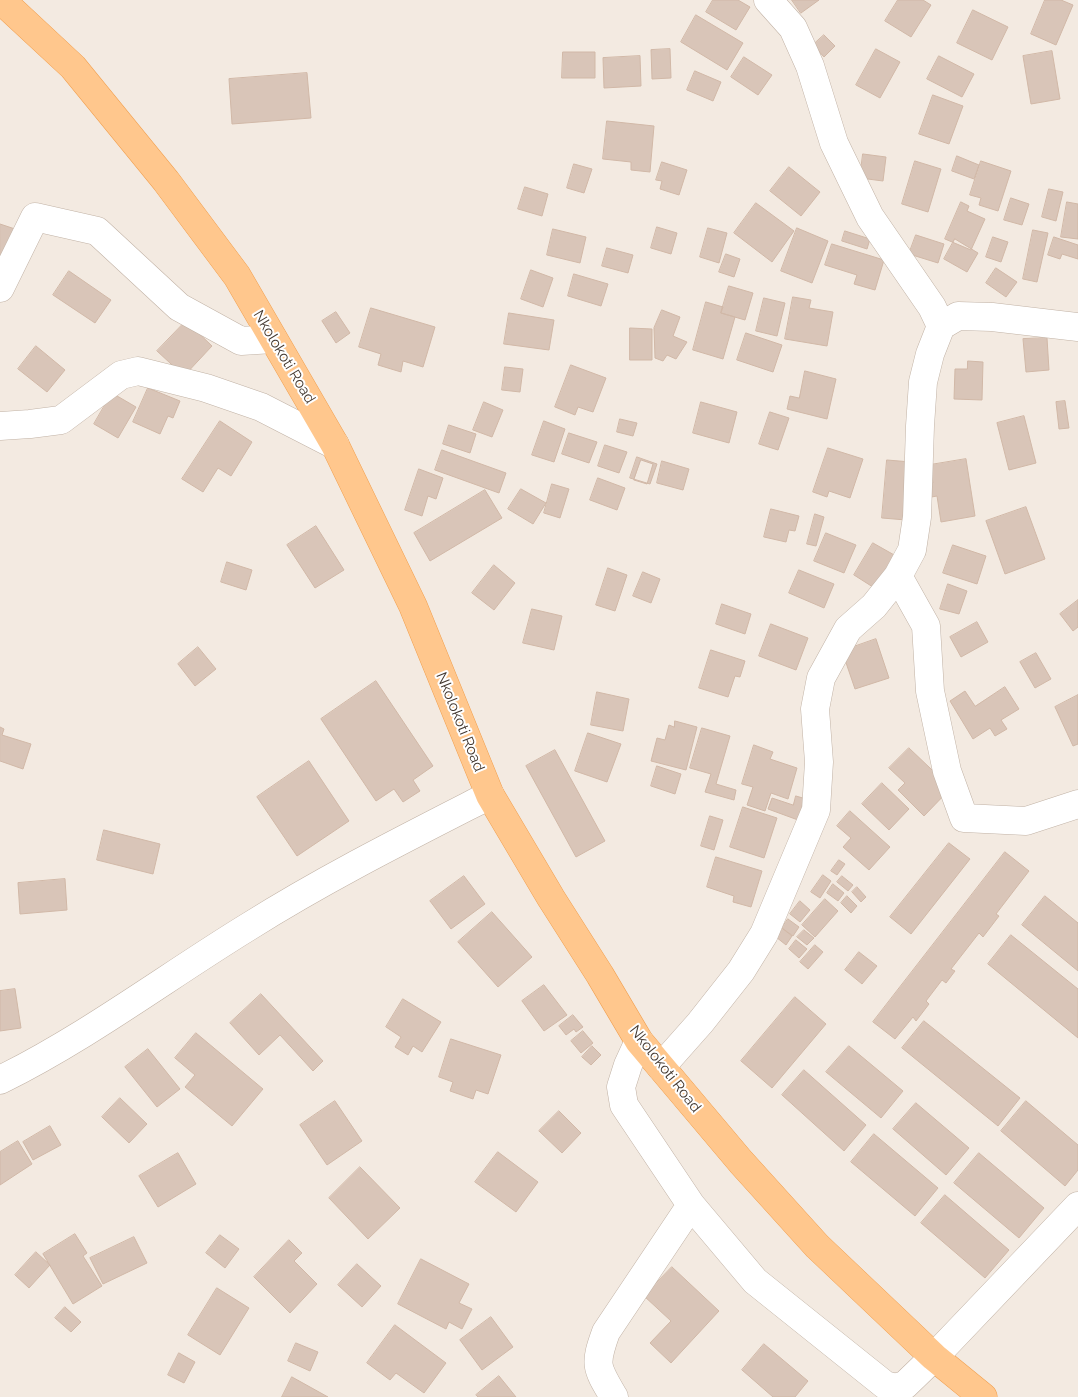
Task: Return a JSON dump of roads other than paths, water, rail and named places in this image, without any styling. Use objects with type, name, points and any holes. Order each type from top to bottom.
[{"type":"main road","name":"Nkolokoti Road","points":[[1,0],[73,67],[166,181],[237,276],[335,445],[413,606],[490,795],[639,1041],[741,1162],[817,1246],[934,1357],[983,1397]]},
{"type":"street","points":[[768,0],[793,28],[810,66],[834,143],[870,217],[932,307],[941,326]]},
{"type":"street","points":[[0,288],[35,217],[97,231],[179,307],[241,341],[274,339]]},
{"type":"street","points":[[661,1067],[700,1023],[741,971],[764,934],[816,810],[819,762],[814,709],[821,678],[848,628],[874,606],[898,576],[912,550],[917,517],[923,382],[930,354],[941,326],[958,316],[992,317],[1078,327]]},
{"type":"street","points":[[0,426],[61,420],[121,375],[138,372],[206,388],[261,407],[335,445]]},
{"type":"street","points":[[898,576],[926,626],[930,691],[946,771],[964,818],[1026,822],[1078,804]]},
{"type":"street","points":[[0,1080],[42,1060],[246,928],[315,886],[490,795]]},
{"type":"street","points":[[639,1041],[628,1065],[621,1088],[624,1105],[691,1205],[755,1281],[885,1385],[895,1388],[905,1385],[1078,1206]]},
{"type":"street","points":[[614,1397],[598,1369],[598,1352],[606,1332],[691,1205]]}]
